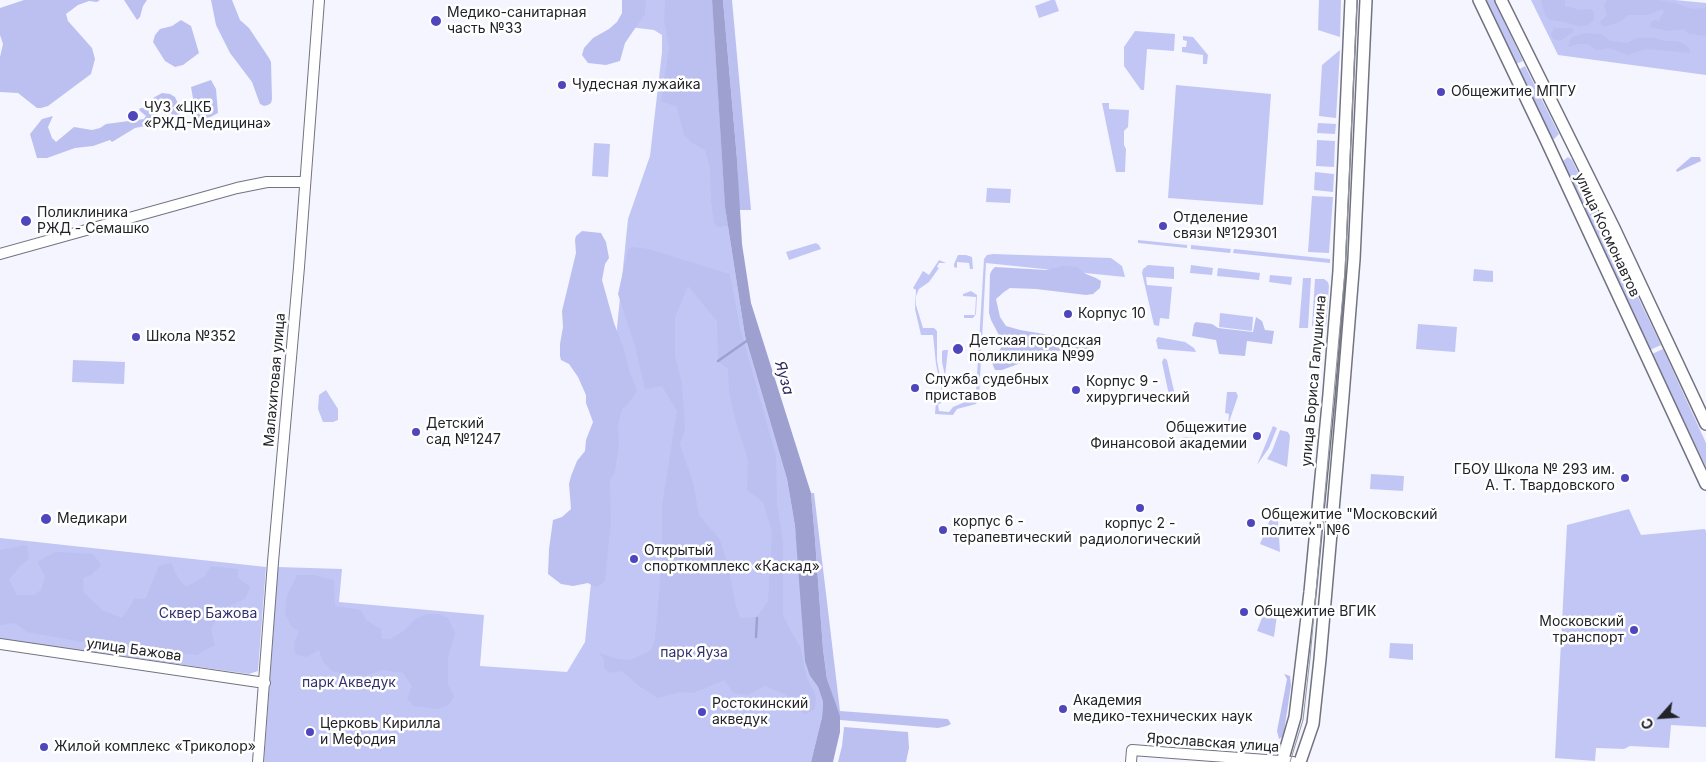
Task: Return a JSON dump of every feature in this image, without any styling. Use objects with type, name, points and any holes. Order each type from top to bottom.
[{"type":"main road","name":"улица Бориса Галушкина","points":[[1282,762],[1295,716],[1310,592],[1328,402],[1339,271],[1351,0]]},
{"type":"main road","points":[[1300,762],[1312,724],[1320,659],[1343,396],[1355,248],[1366,0]]},
{"type":"main road","name":"улица Космонавтов","points":[[1479,0],[1706,484]]},
{"type":"main road","name":"улица Космонавтов","points":[[1500,0],[1614,228],[1706,424]]},
{"type":"street","name":"Малахитовая улица","points":[[258,762],[319,0]]},
{"type":"street","points":[[0,254],[237,188],[267,182],[305,182]]},
{"type":"street","name":"улица Бажова","points":[[0,644],[265,682]]},
{"type":"street","name":"Ярославская улица","points":[[1131,762],[1132,750],[1293,762]]},
{"type":"green space","points":[[24,0],[100,0],[78,5],[66,14],[68,21],[92,48],[95,59],[91,74],[48,106],[41,108],[37,108],[18,93],[0,92],[0,57],[3,44],[0,35],[0,8]]},
{"type":"green space","points":[[124,0],[147,0],[137,20]]},
{"type":"green space","points":[[211,0],[232,0],[240,20],[249,28],[269,58],[271,62],[272,99],[268,105],[260,104],[252,82],[230,53],[216,25]]},
{"type":"green space","points":[[622,0],[646,0],[645,14],[625,43],[620,61],[606,65],[588,63],[582,55],[584,48],[593,38],[617,22],[622,13]]},
{"type":"green space","name":"парк Яуза","points":[[631,0],[712,0],[725,207],[745,336],[787,479],[795,526],[810,676],[818,687],[823,702],[822,717],[811,762],[264,762],[278,567],[342,569],[339,602],[484,615],[480,666],[567,672],[585,642],[628,219],[650,156],[662,52],[662,35],[654,30],[629,27]]},
{"type":"green space","points":[[665,0],[712,0],[725,207],[728,226],[719,227],[714,223],[710,168],[705,150],[692,143],[684,135],[677,107],[661,101],[669,47],[664,20]]},
{"type":"green space","points":[[723,0],[732,0],[751,210],[739,210],[737,159]]},
{"type":"green space","points":[[1055,0],[1059,11],[1039,18],[1035,6]]},
{"type":"green space","points":[[1319,0],[1341,0],[1340,37],[1318,30]]},
{"type":"green space","points":[[1486,0],[1494,0],[1523,61],[1516,64]]},
{"type":"green space","points":[[1531,0],[1675,0],[1706,3],[1706,75],[1558,55]]},
{"type":"green space","points":[[1541,0],[1565,0],[1565,6],[1580,10],[1591,9],[1594,12],[1594,20],[1588,25],[1580,27],[1550,20],[1545,14]]},
{"type":"green space","points":[[1607,0],[1657,0],[1676,3],[1692,9],[1706,8],[1706,36],[1689,34],[1684,29],[1668,31],[1649,27],[1652,21],[1659,21],[1665,12],[1662,9],[1648,15],[1628,15],[1618,23],[1603,27],[1600,22],[1607,15],[1604,5]]},
{"type":"green space","points":[[181,20],[191,26],[199,53],[183,65],[175,67],[165,61],[153,42],[155,35],[160,29],[172,26]]},
{"type":"green space","points":[[1554,28],[1573,28],[1573,32],[1560,41],[1553,39],[1551,35]]},
{"type":"green space","points":[[1135,31],[1175,34],[1174,51],[1147,49],[1144,90],[1141,90],[1124,66],[1124,47]]},
{"type":"green space","points":[[1585,33],[1601,34],[1611,41],[1627,43],[1637,38],[1677,41],[1690,49],[1690,53],[1646,49],[1627,55],[1609,48],[1597,50],[1587,44],[1568,47],[1573,37]]},
{"type":"green space","points":[[1183,36],[1193,37],[1208,55],[1207,64],[1203,64],[1203,55],[1182,52],[1182,47],[1186,47],[1187,41],[1183,40]]},
{"type":"green space","points":[[1340,50],[1336,118],[1319,116],[1322,65]]},
{"type":"green space","points":[[1525,66],[1559,134],[1554,139],[1550,138],[1518,70]]},
{"type":"green space","points":[[211,80],[216,89],[218,113],[203,121],[197,121],[191,87]]},
{"type":"green space","points":[[1176,85],[1271,94],[1263,205],[1168,198]]},
{"type":"green space","points":[[162,93],[175,97],[180,108],[179,117],[175,117],[160,104],[154,102],[153,98]]},
{"type":"green space","points":[[1102,103],[1109,103],[1109,109],[1129,110],[1128,127],[1124,131],[1124,145],[1126,149],[1125,172],[1116,172]]},
{"type":"green space","points":[[139,109],[153,110],[166,123],[157,127],[145,126],[135,128],[112,142],[110,140],[93,146],[75,148],[47,158],[37,158],[30,134],[42,119],[53,116],[48,127],[52,138],[56,142],[74,127],[92,130],[106,124],[144,119],[146,116],[140,111]]},
{"type":"green space","points":[[1318,123],[1336,124],[1335,134],[1317,133]]},
{"type":"green space","points":[[1317,140],[1335,141],[1334,167],[1316,166]]},
{"type":"green space","points":[[594,143],[610,144],[608,177],[592,176]]},
{"type":"green space","points":[[1568,157],[1572,160],[1661,345],[1650,350],[1563,164],[1563,161]]},
{"type":"green space","points":[[1691,157],[1700,157],[1701,161],[1677,172],[1676,170]]},
{"type":"green space","points":[[1315,172],[1334,174],[1333,192],[1314,190]]},
{"type":"green space","points":[[987,188],[1011,189],[1010,203],[986,202]]},
{"type":"green space","points":[[1312,196],[1333,197],[1329,253],[1308,252]]},
{"type":"green space","points":[[582,231],[601,233],[606,242],[609,258],[605,264],[602,280],[637,391],[622,409],[618,425],[619,444],[615,472],[610,480],[611,522],[605,580],[602,584],[595,587],[588,583],[573,586],[561,584],[548,574],[553,520],[562,517],[571,509],[569,484],[571,476],[577,461],[585,451],[586,440],[593,422],[586,403],[586,395],[578,377],[569,364],[561,360],[560,356],[563,327],[562,311],[576,253],[576,236]]},
{"type":"green space","points":[[1138,240],[1187,245],[1187,248],[1138,243]]},
{"type":"green space","points":[[816,243],[821,249],[789,260],[786,252]]},
{"type":"green space","points":[[1191,245],[1231,249],[1230,253],[1191,249]]},
{"type":"green space","points":[[633,247],[648,249],[730,274],[740,328],[776,456],[777,503],[783,542],[783,616],[800,647],[807,678],[816,696],[815,709],[806,714],[798,711],[786,695],[765,686],[748,695],[733,693],[725,680],[693,693],[680,692],[658,698],[639,686],[622,671],[610,673],[604,668],[604,659],[599,653],[630,660],[650,651],[655,639],[662,559],[662,505],[677,411],[662,386],[645,389],[635,346],[618,294],[628,249]],"holes":[[[688,286],[717,321],[718,361],[728,369],[729,391],[735,419],[748,460],[747,490],[763,502],[772,531],[768,601],[757,617],[740,618],[729,569],[720,540],[699,515],[693,482],[680,445],[685,429],[682,383],[675,356],[675,317]]]},
{"type":"green space","points":[[1234,249],[1330,259],[1330,263],[1233,253]]},
{"type":"green space","points":[[958,255],[972,257],[973,269],[970,269],[969,263],[957,262],[957,268],[954,267]]},
{"type":"green space","points":[[987,255],[1111,258],[1122,266],[1125,277],[1085,273],[1074,267],[1053,270],[986,263],[979,398],[976,404],[957,409],[953,415],[935,414],[936,401],[943,397],[936,364],[933,335],[921,335],[915,309],[916,290],[913,288],[923,271],[929,275],[939,260],[946,263],[939,263],[937,267],[939,268],[929,282],[919,289],[916,296],[916,305],[923,328],[934,328],[937,331],[937,361],[944,397],[943,401],[938,405],[939,411],[949,412],[953,407],[970,400],[976,392],[984,259]]},
{"type":"green space","points":[[1148,265],[1174,267],[1174,279],[1146,277],[1147,285],[1172,287],[1169,319],[1160,318],[1159,326],[1154,325],[1142,273],[1143,269]]},
{"type":"green space","points":[[1191,265],[1213,268],[1212,275],[1190,273]]},
{"type":"green space","points":[[1063,266],[1077,267],[1086,274],[1096,278],[1101,281],[1100,288],[1093,294],[1086,295],[1010,288],[996,299],[1000,317],[1006,326],[1087,343],[1094,346],[1093,349],[1053,351],[1002,370],[995,370],[992,363],[1001,348],[1002,341],[989,313],[990,274],[992,270],[995,267],[1046,270]]},
{"type":"green space","points":[[1218,268],[1260,273],[1259,280],[1217,276]]},
{"type":"green space","points":[[1474,269],[1493,271],[1493,282],[1473,281]]},
{"type":"green space","points":[[1270,275],[1292,277],[1291,285],[1269,282]]},
{"type":"green space","points":[[1303,278],[1311,278],[1308,328],[1299,328]]},
{"type":"green space","points":[[1315,279],[1324,279],[1328,282],[1329,286],[1326,327],[1312,326]]},
{"type":"green space","points":[[971,291],[977,295],[976,314],[973,318],[964,318],[964,315],[975,315],[976,297],[963,296],[963,294]]},
{"type":"green space","points":[[1220,313],[1253,317],[1252,331],[1219,327]]},
{"type":"green space","points":[[1256,317],[1262,321],[1265,330],[1274,331],[1272,344],[1247,341],[1245,356],[1219,354],[1216,340],[1192,336],[1196,322],[1212,324],[1218,328],[1253,332]]},
{"type":"green space","points":[[1418,324],[1457,327],[1455,352],[1416,349]]},
{"type":"green space","points":[[1158,337],[1185,342],[1194,348],[1196,352],[1158,349],[1156,340]]},
{"type":"green space","points":[[1663,349],[1706,443],[1706,467],[1652,354]]},
{"type":"green space","points":[[948,350],[945,376],[942,362],[942,351]]},
{"type":"green space","points":[[1164,358],[1167,360],[1176,400],[1174,403],[1170,400],[1162,362]]},
{"type":"green space","points":[[73,360],[125,362],[124,384],[72,382]]},
{"type":"green space","points":[[326,390],[338,409],[338,420],[333,422],[323,422],[318,409],[319,395]]},
{"type":"green space","points":[[1227,392],[1236,392],[1238,396],[1228,425],[1229,414],[1225,413]]},
{"type":"green space","points":[[1273,426],[1277,428],[1269,448],[1257,465]]},
{"type":"green space","points":[[1280,430],[1288,432],[1290,436],[1287,467],[1267,459]]},
{"type":"green space","points":[[1183,437],[1222,440],[1218,442],[1182,442],[1181,439]]},
{"type":"green space","points":[[1371,474],[1404,476],[1403,491],[1370,489]]},
{"type":"green space","points":[[811,493],[814,493],[840,711],[948,719],[951,724],[938,728],[840,720],[827,679],[823,649]]},
{"type":"green space","name":"Московский транспорт","points":[[1629,509],[1641,535],[1705,529],[1706,727],[1671,725],[1669,748],[1630,746],[1624,749],[1596,748],[1595,761],[1555,758],[1567,525]]},
{"type":"green space","points":[[1271,517],[1278,520],[1280,552],[1260,544]]},
{"type":"green space","name":"Сквер Бажова","points":[[0,538],[266,567],[258,671],[249,674],[0,639]]},
{"type":"green space","points":[[27,545],[29,559],[20,566],[9,580],[17,595],[34,595],[41,590],[45,577],[38,562],[46,557],[56,552],[93,554],[101,565],[91,575],[83,578],[84,593],[102,610],[122,618],[134,599],[146,598],[159,566],[171,563],[178,578],[186,587],[205,576],[211,566],[238,569],[238,578],[250,587],[245,599],[224,608],[211,629],[215,645],[197,655],[110,644],[98,638],[82,642],[27,632],[15,623],[0,625],[0,550]]},
{"type":"green space","points":[[297,575],[314,575],[334,580],[335,606],[361,610],[366,620],[381,629],[382,639],[390,639],[402,632],[417,618],[426,614],[438,614],[448,618],[455,633],[448,657],[448,684],[454,696],[449,705],[437,709],[414,706],[407,699],[412,686],[403,673],[383,670],[365,676],[333,672],[323,662],[319,650],[307,657],[297,655],[294,650],[295,640],[299,631],[292,627],[285,614],[287,596]]},
{"type":"green space","points":[[1266,607],[1274,610],[1277,615],[1274,637],[1257,631]]},
{"type":"green space","points":[[1390,643],[1413,644],[1413,660],[1389,658]]},
{"type":"green space","points":[[1284,674],[1290,676],[1291,685],[1284,732],[1279,739],[1277,731],[1287,679]]},
{"type":"green space","points":[[844,727],[908,732],[909,748],[906,762],[838,762]]},
{"type":"shaded area","points":[[712,0],[723,0],[737,159],[742,244],[751,303],[811,493],[823,649],[827,679],[840,716],[840,732],[833,762],[811,762],[822,717],[823,702],[805,661],[795,526],[787,479],[745,336],[725,207]]},
{"type":"waterway","points":[[718,361],[748,340]]},
{"type":"waterway","points":[[756,637],[757,618]]},
{"type":"tram line","points":[[1290,762],[1303,720],[1310,658],[1345,271],[1357,0]]},
{"type":"place","name":"Медико-санитарная часть №33","points":[[436,21]]},
{"type":"place","name":"Чудесная лужайка","points":[[562,85]]},
{"type":"place","name":"Общежитие МПГУ","points":[[1441,92]]},
{"type":"place","name":"ЧУЗ «ЦКБ «РЖД-Медицина»","points":[[133,116]]},
{"type":"place","name":"Поликлиника РЖД - Семашко","points":[[26,221]]},
{"type":"place","name":"Отделение связи №129301","points":[[1163,226]]},
{"type":"place","name":"Корпус 10","points":[[1068,314]]},
{"type":"place","name":"Школа №352","points":[[136,337]]},
{"type":"place","name":"Детская городская поликлиника №99","points":[[958,349]]},
{"type":"place","name":"Служба судебных приставов","points":[[915,388]]},
{"type":"place","name":"Корпус 9 - хирургический","points":[[1076,390]]},
{"type":"place","name":"Детский сад №1247","points":[[416,432]]},
{"type":"place","name":"Общежитие Финансовой академии","points":[[1257,436]]},
{"type":"place","name":"ГБОУ Школа № 293 им. А. Т. Твардовского","points":[[1625,478]]},
{"type":"place","name":"корпус 2 - радиологический","points":[[1140,508]]},
{"type":"place","name":"Медикари","points":[[46,519]]},
{"type":"place","name":"Общежитие \"Московский политех\" №6","points":[[1251,523]]},
{"type":"place","name":"корпус 6 - терапевтический","points":[[943,530]]},
{"type":"place","name":"Открытый спорткомплекс «Каскад»","points":[[634,559]]},
{"type":"place","name":"Общежитие ВГИК","points":[[1244,612]]},
{"type":"place","name":"Московский транспорт","points":[[1634,630]]},
{"type":"place","name":"Академия медико-технических наук","points":[[1063,709]]},
{"type":"place","name":"Ростокинский акведук","points":[[702,712]]},
{"type":"place","name":"Церковь Кирилла и Мефодия","points":[[310,732]]},
{"type":"place","name":"Жилой комплекс «Триколор»","points":[[44,747]]},
{"type":"water label","name":"Яуза","points":[[784,378]]},
{"type":"park label","name":"парк Акведук","points":[[349,683]]}]
